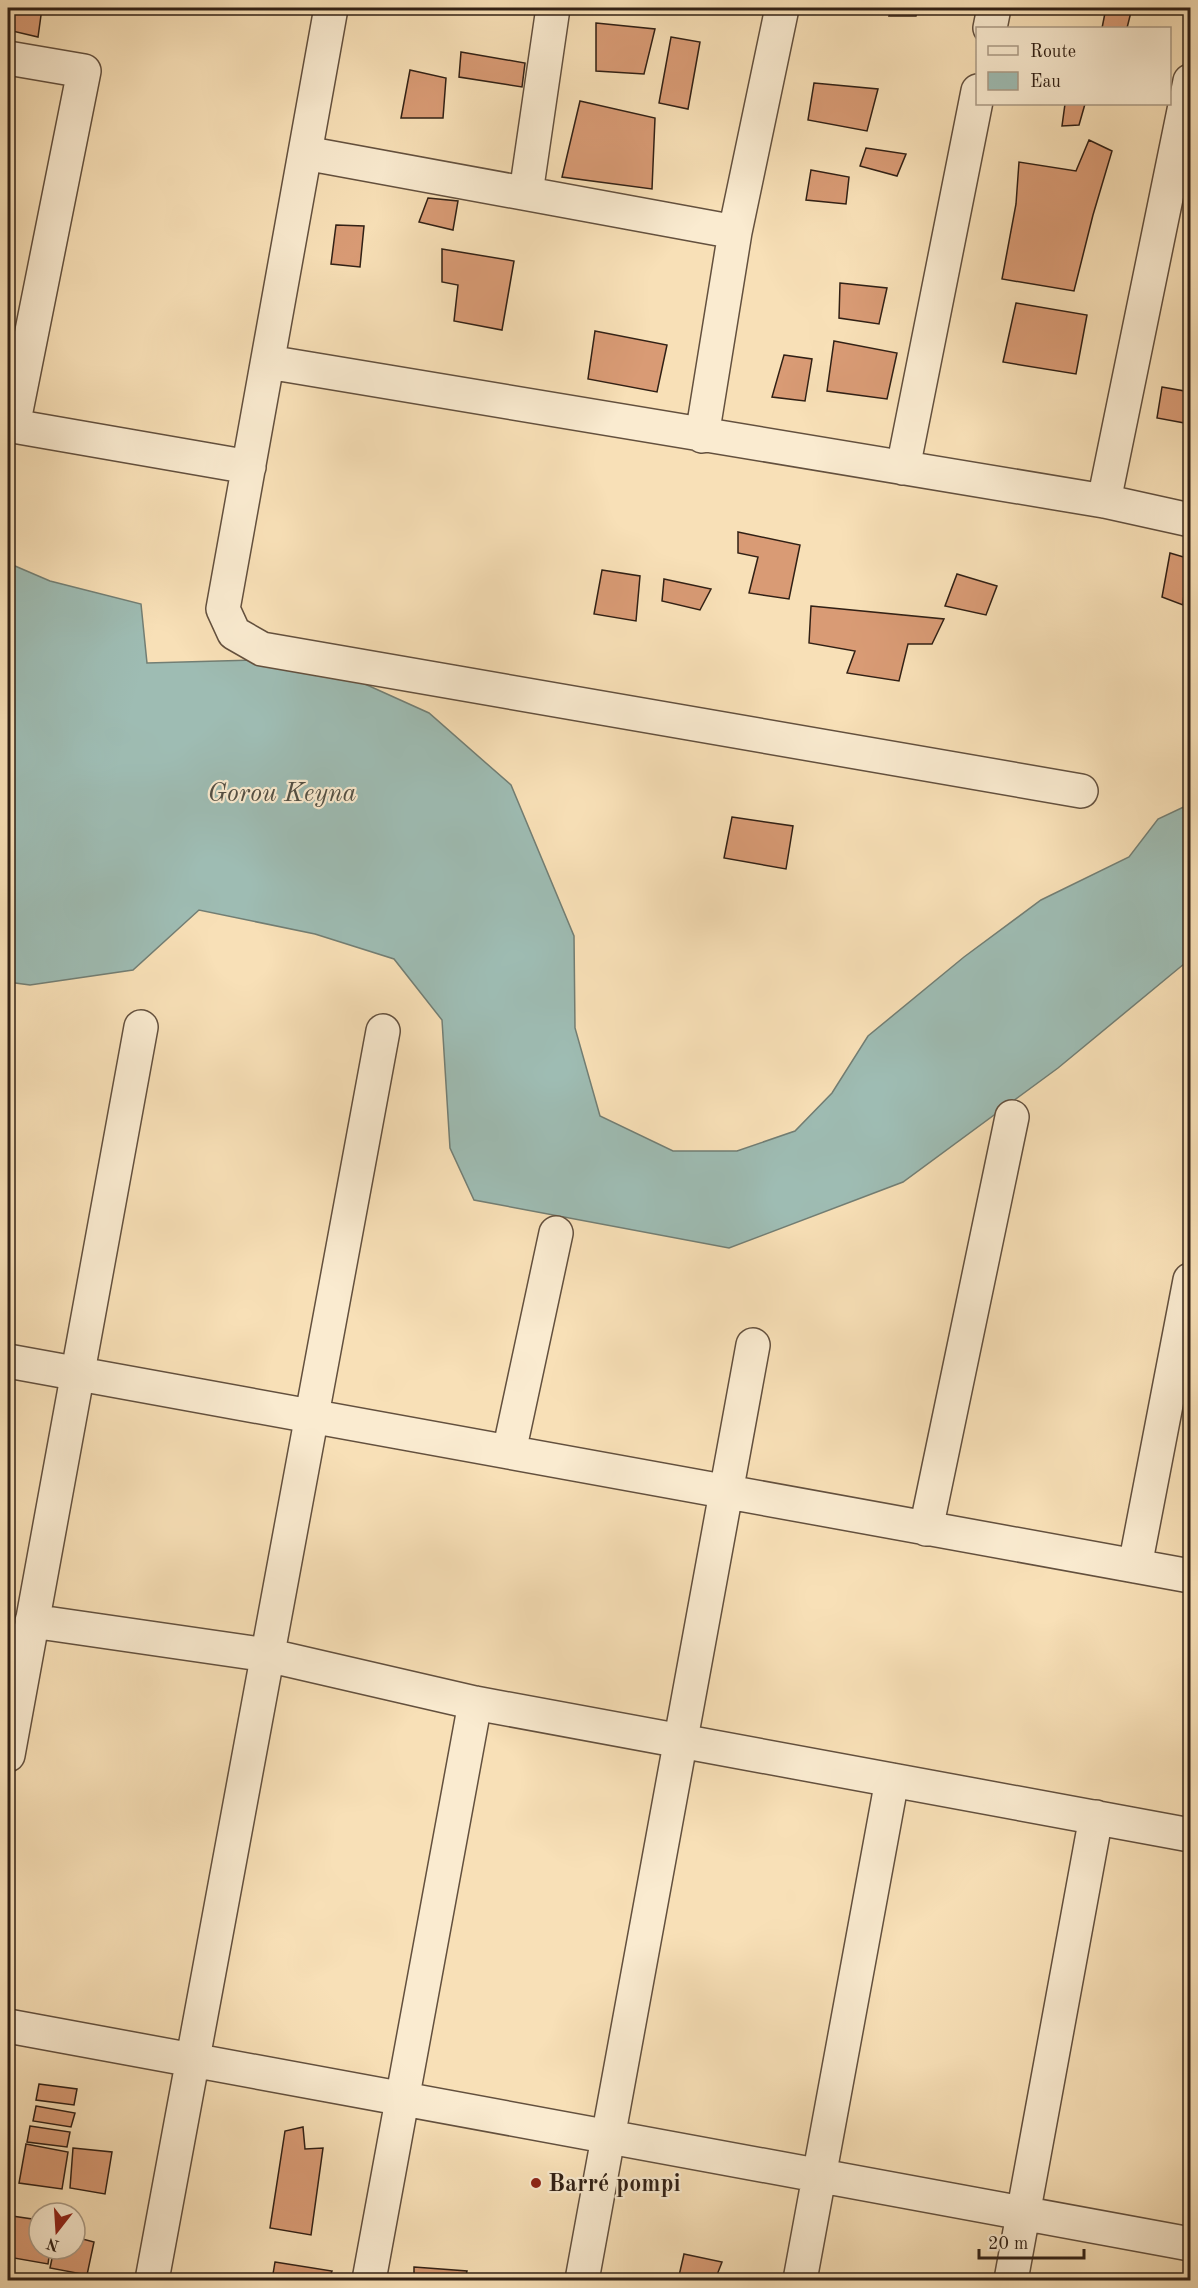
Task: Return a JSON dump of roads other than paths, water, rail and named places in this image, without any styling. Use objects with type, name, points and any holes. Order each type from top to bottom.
[{"type":"street","points":[[331,8],[223,609],[234,633],[262,649],[1081,791]]},
{"type":"street","points":[[526,193],[553,8]]},
{"type":"street","points":[[702,435],[735,232],[782,8]]},
{"type":"street","points":[[990,27],[994,8]]},
{"type":"street","points":[[8,58],[84,70],[13,426],[249,467]]},
{"type":"street","points":[[1104,501],[1191,81]]},
{"type":"street","points":[[903,468],[976,101]]},
{"type":"street","points":[[305,153],[735,232]]},
{"type":"street","points":[[268,362],[1104,501],[1191,520]]},
{"type":"street","points":[[8,1755],[141,1027]]},
{"type":"street","points":[[152,2280],[383,1031]]},
{"type":"street","points":[[926,1529],[1012,1117]]},
{"type":"street","points":[[509,1452],[556,1233]]},
{"type":"street","points":[[1135,1566],[1191,1280]]},
{"type":"street","points":[[582,2280],[753,1344]]},
{"type":"street","points":[[8,1361],[1191,1576]]},
{"type":"street","points":[[32,1621],[267,1655],[475,1703],[1191,1835]]},
{"type":"street","points":[[369,2280],[475,1703]]},
{"type":"street","points":[[800,2280],[892,1780]]},
{"type":"street","points":[[1011,2280],[1096,1817]]},
{"type":"street","points":[[8,2026],[1191,2244]]},
{"type":"water","name":"Gorou Keyna","points":[[8,563],[50,581],[141,604],[147,663],[255,660],[356,680],[429,713],[511,785],[574,936],[575,1028],[600,1116],[673,1151],[737,1151],[795,1131],[832,1093],[868,1036],[964,957],[1041,900],[1129,857],[1158,819],[1190,804],[1190,959],[1058,1068],[903,1182],[729,1248],[474,1200],[450,1148],[442,1020],[394,959],[315,934],[199,910],[133,970],[30,985],[8,982]]},
{"type":"place","name":"Barré pompi","points":[[536,2183]]}]
